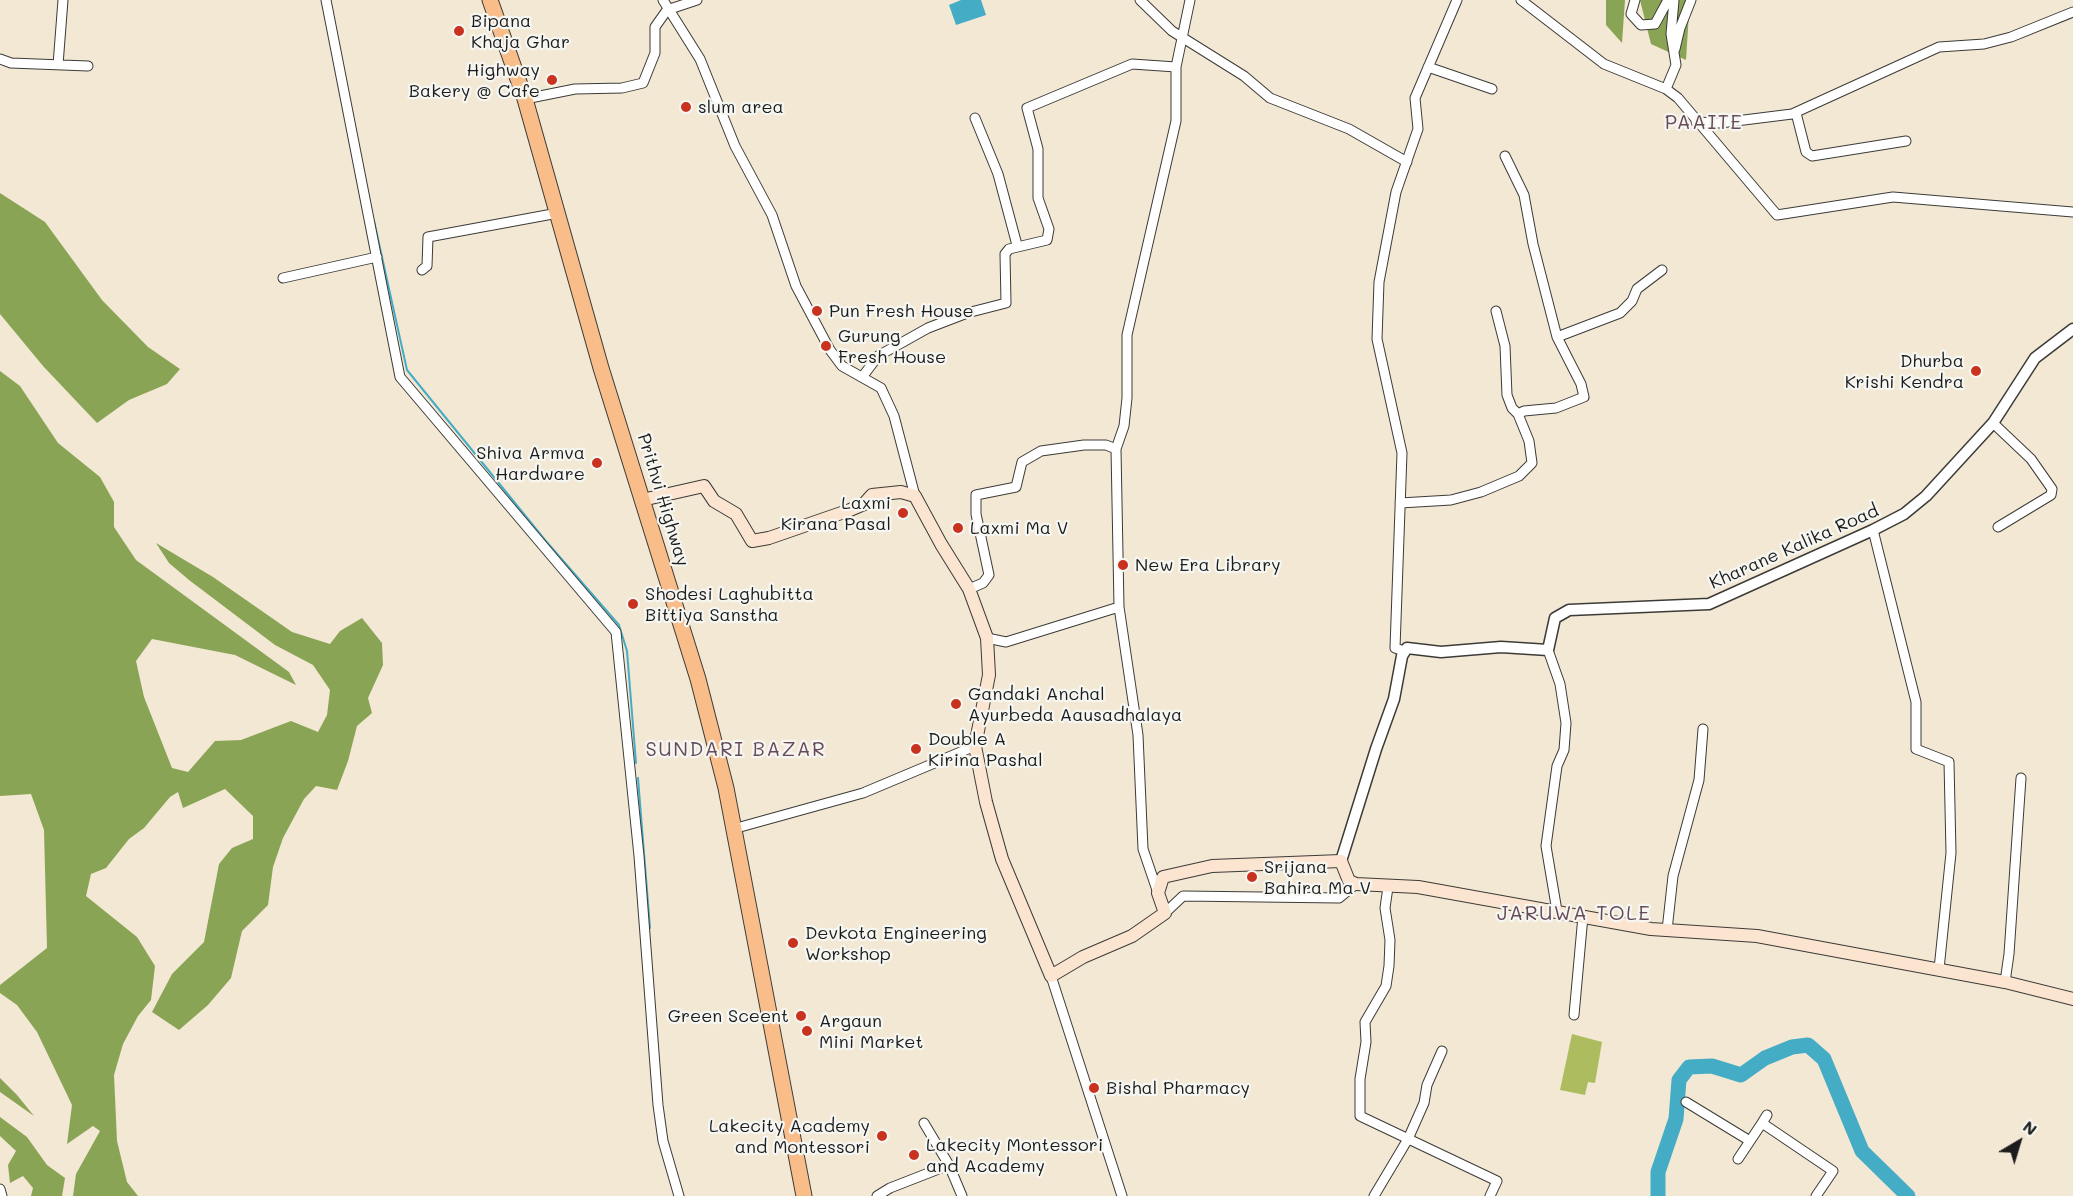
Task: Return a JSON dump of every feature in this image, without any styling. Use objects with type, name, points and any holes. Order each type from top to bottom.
[{"type":"highway","name":"Prithvi Highway","points":[[490,0],[525,99],[601,368],[698,679],[726,788],[804,1196]]},
{"type":"main road","points":[[642,500],[704,486],[714,501],[736,514],[752,540],[769,538],[850,510],[864,504],[872,495],[901,492],[915,496],[969,589],[987,638],[989,675],[975,746],[986,802],[1002,859],[1051,976],[1083,957],[1132,936],[1165,913],[1158,893],[1163,878],[1212,866],[1341,861],[1349,880],[1356,884],[1418,887],[1667,930],[1757,936],[2005,982],[2073,999]]},
{"type":"street","points":[[58,65],[63,0]]},
{"type":"street","points":[[326,0],[400,377],[616,632],[639,856],[658,1105],[663,1141],[679,1196]]},
{"type":"street","points":[[663,0],[667,10],[700,59],[735,146],[772,215],[796,286],[830,350],[842,366],[881,388],[894,416],[915,496]]},
{"type":"street","points":[[525,99],[575,89],[622,88],[643,83],[655,53],[656,27],[667,10],[697,0]]},
{"type":"street","points":[[1140,0],[1172,31],[1244,76],[1270,98],[1349,129],[1407,162]]},
{"type":"street","points":[[1158,893],[1143,849],[1138,735],[1119,607],[1116,449],[1124,426],[1127,399],[1127,335],[1176,121],[1176,67],[1190,0]]},
{"type":"street","points":[[1457,0],[1415,98],[1418,129],[1395,192],[1379,282],[1377,339],[1402,453],[1395,648],[1404,651],[1413,648],[1455,652],[1501,647],[1548,650],[1560,684],[1566,723],[1564,750],[1557,766],[1546,846],[1557,911]]},
{"type":"street","points":[[1521,0],[1604,64],[1666,89],[1683,103],[1696,122],[1777,215],[1893,197],[2073,212]]},
{"type":"street","points":[[1635,0],[1631,14],[1641,25],[1655,24],[1668,0]]},
{"type":"street","points":[[1666,89],[1676,65],[1671,33],[1674,0]]},
{"type":"street","points":[[1675,51],[1680,28],[1691,0]]},
{"type":"street","points":[[1696,122],[1739,121],[1796,112],[1939,47],[1993,42],[2073,12]]},
{"type":"street","points":[[0,59],[10,63],[88,66]]},
{"type":"street","points":[[863,376],[878,356],[928,328],[967,313],[1006,303],[1005,254],[1017,245],[1047,240],[1049,230],[1038,198],[1038,149],[1027,108],[1132,64],[1176,67]]},
{"type":"street","points":[[1428,67],[1492,89]]},
{"type":"street","points":[[1796,112],[1806,152],[1812,156],[1906,141]]},
{"type":"street","points":[[975,118],[998,174],[1017,245]]},
{"type":"street","points":[[1505,156],[1524,195],[1533,244],[1557,337],[1581,384],[1584,397],[1557,408],[1524,411],[1518,414]]},
{"type":"street","points":[[422,270],[427,266],[428,237],[558,213]]},
{"type":"street","points":[[283,278],[377,257]]},
{"type":"street","points":[[1557,337],[1620,313],[1632,301],[1637,289],[1662,270]]},
{"type":"street","points":[[1400,503],[1451,500],[1481,492],[1519,476],[1532,463],[1528,441],[1518,414],[1512,408],[1507,395],[1505,346],[1496,311]]},
{"type":"street","name":"Kharane Kalika Road","points":[[1548,650],[1555,618],[1569,610],[1709,604],[1874,530],[1915,506],[1993,423],[2026,369],[2043,351],[2073,329]]},
{"type":"street","points":[[1993,423],[2031,459],[2052,489],[2051,495],[1998,527]]},
{"type":"street","points":[[969,589],[983,583],[989,575],[976,514],[976,495],[1016,487],[1023,462],[1041,451],[1095,445],[1116,449]]},
{"type":"street","points":[[1874,530],[1916,702],[1916,749],[1949,762],[1951,853],[1939,969]]},
{"type":"street","points":[[987,638],[1006,642],[1119,607]]},
{"type":"street","points":[[1341,861],[1394,699],[1404,651]]},
{"type":"street","points":[[1667,930],[1671,882],[1699,780],[1703,729]]},
{"type":"street","points":[[733,829],[863,793],[975,746]]},
{"type":"street","points":[[2005,982],[2021,778]]},
{"type":"street","points":[[1165,913],[1183,896],[1339,898],[1356,884]]},
{"type":"street","points":[[1388,887],[1385,908],[1390,940],[1389,966],[1386,986],[1365,1022],[1366,1042],[1360,1079],[1360,1116],[1497,1181],[1490,1196]]},
{"type":"street","points":[[1574,1015],[1583,916]]},
{"type":"street","points":[[1051,976],[1122,1196]]},
{"type":"street","points":[[1374,1196],[1408,1139],[1424,1103],[1427,1085],[1442,1052]]},
{"type":"street","points":[[1686,1102],[1750,1141]]},
{"type":"street","points":[[1738,1159],[1765,1119],[1833,1171],[1816,1196]]},
{"type":"street","points":[[924,1123],[949,1165],[962,1196]]},
{"type":"street","points":[[877,1196],[890,1188],[949,1165]]},
{"type":"street","points":[[0,1189],[2,1196]]},
{"type":"green space","points":[[1606,0],[1625,0],[1622,43],[1606,25]]},
{"type":"green space","points":[[1640,0],[1696,0],[1689,13],[1686,60],[1651,44]]},
{"type":"green space","points":[[0,193],[45,222],[102,300],[148,347],[180,369],[167,384],[129,400],[97,423],[43,366],[0,314]]},
{"type":"green space","points":[[0,371],[20,386],[58,443],[100,477],[114,502],[114,527],[136,560],[289,672],[296,685],[235,655],[152,639],[136,661],[144,697],[172,768],[188,772],[215,741],[241,740],[291,721],[318,732],[327,715],[330,690],[313,665],[275,645],[189,580],[169,563],[156,543],[213,577],[292,632],[330,644],[340,631],[362,618],[382,643],[383,665],[368,698],[372,713],[357,726],[348,761],[337,790],[316,786],[304,799],[283,838],[273,867],[268,905],[242,931],[231,978],[208,1005],[179,1030],[152,1012],[172,974],[204,942],[219,864],[232,848],[253,839],[253,816],[225,789],[183,808],[178,792],[170,797],[144,828],[129,839],[106,868],[91,874],[86,896],[137,937],[155,966],[151,1000],[138,1016],[123,1044],[114,1075],[117,1141],[127,1182],[138,1196],[73,1196],[76,1174],[100,1131],[93,1126],[67,1144],[72,1105],[37,1032],[17,1005],[0,993],[0,985],[47,948],[44,830],[31,794],[0,796]]},
{"type":"green space","points":[[1572,1034],[1602,1042],[1595,1083],[1588,1082],[1585,1095],[1560,1090]]},
{"type":"green space","points":[[0,1078],[17,1095],[34,1116],[0,1092]]},
{"type":"green space","points":[[0,1117],[27,1137],[47,1165],[65,1178],[62,1196],[31,1196],[33,1188],[23,1176],[10,1183],[8,1165],[16,1151],[0,1136]]},
{"type":"water","points":[[961,0],[981,0],[986,15],[956,25],[949,5]]},
{"type":"waterway","points":[[374,221],[407,370],[545,540],[619,625],[627,651],[636,763]]},
{"type":"waterway","points":[[638,778],[650,928]]},
{"type":"waterway","points":[[1658,1196],[1658,1172],[1676,1119],[1679,1080],[1689,1067],[1712,1066],[1741,1075],[1765,1058],[1792,1047],[1808,1045],[1824,1059],[1862,1151],[1908,1196]]},
{"type":"place","name":"Bipana Khaja Ghar","points":[[459,31]]},
{"type":"place","name":"Highway Bakery @ Cafe","points":[[552,80]]},
{"type":"place","name":"slum area","points":[[686,107]]},
{"type":"place","name":"Pun Fresh House","points":[[817,311]]},
{"type":"place","name":"Gurung Fresh House","points":[[826,346]]},
{"type":"place","name":"Dhurba Krishi Kendra","points":[[1976,371]]},
{"type":"place","name":"Shiva Armva Hardware","points":[[597,463]]},
{"type":"place","name":"Laxmi Kirana Pasal","points":[[903,513]]},
{"type":"place","name":"Laxmi Ma V","points":[[958,528]]},
{"type":"place","name":"New Era Library","points":[[1123,565]]},
{"type":"place","name":"Shodesi Laghubitta Bittiya Sanstha","points":[[633,604]]},
{"type":"place","name":"Gandaki Anchal Ayurbeda Aausadhalaya","points":[[956,704]]},
{"type":"place","name":"Double A Kirina Pashal","points":[[916,749]]},
{"type":"place","name":"Srijana Bahira Ma V","points":[[1252,877]]},
{"type":"place","name":"Devkota Engineering Workshop","points":[[793,943]]},
{"type":"place","name":"Green Sceent","points":[[801,1016]]},
{"type":"place","name":"Argaun Mini Market","points":[[807,1031]]},
{"type":"place","name":"Bishal Pharmacy","points":[[1094,1088]]},
{"type":"place","name":"Lakecity Academy and Montessori","points":[[882,1136]]},
{"type":"place","name":"Lakecity Montessori and Academy","points":[[914,1155]]},
{"type":"district","name":"PAAITE","points":[[1704,123]]},
{"type":"district","name":"SUNDARI BAZAR","points":[[736,750]]},
{"type":"district","name":"JARUWA TOLE","points":[[1574,914]]}]
